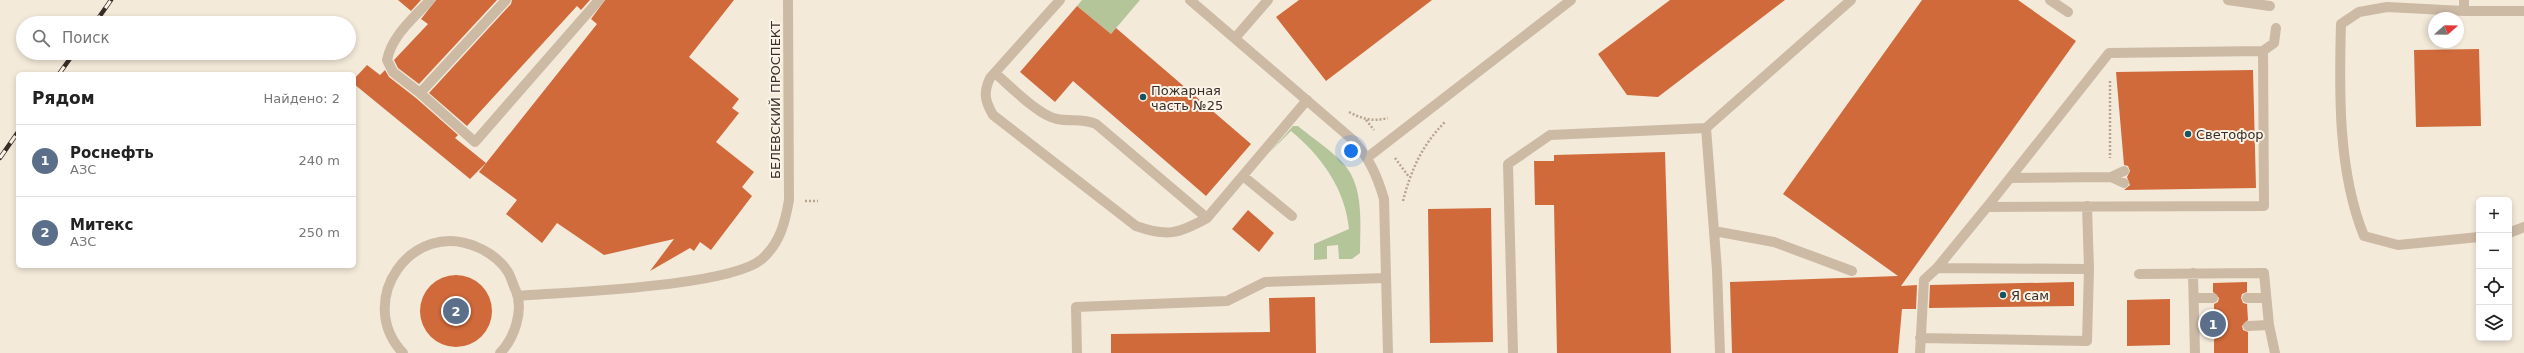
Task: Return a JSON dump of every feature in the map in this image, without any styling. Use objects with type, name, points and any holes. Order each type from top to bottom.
[{"type":"street","points":[[430,0],[397,36],[389,47],[387,60],[393,72],[420,93],[475,142],[599,0]]},
{"type":"street","points":[[420,93],[506,0]]},
{"type":"street","name":"БЕЛЕВСКИЙ ПРОСПЕКТ","points":[[518,296],[694,281],[737,272],[761,260],[776,244],[784,226],[789,200],[788,0]]},
{"type":"street","points":[[1060,0],[995,73],[984,90],[986,104],[993,115],[1136,226],[1158,234],[1184,230],[1207,218],[1307,100]]},
{"type":"street","points":[[1190,0],[1353,140],[1368,157],[1378,175],[1384,198],[1388,353]]},
{"type":"street","points":[[1235,38],[1268,0]]},
{"type":"street","points":[[1368,157],[1571,0]]},
{"type":"street","points":[[1513,352],[1508,164],[1550,135],[1706,128],[1851,0]]},
{"type":"street","points":[[2050,0],[2068,12]]},
{"type":"street","points":[[2228,0],[2270,6]]},
{"type":"street","points":[[2464,0],[2464,11]]},
{"type":"street","points":[[2476,237],[2398,245],[2364,236],[2355,213],[2345,168],[2340,67],[2341,24],[2359,12],[2387,7],[2464,11],[2524,11]]},
{"type":"street","points":[[1920,353],[1924,280],[1937,268],[2109,53],[2264,51],[2274,43],[2276,28]]},
{"type":"street","points":[[1987,206],[2264,206],[2264,51]]},
{"type":"street","points":[[995,73],[1045,115],[1056,119],[1084,119],[1096,124],[1207,218]]},
{"type":"street","points":[[1706,128],[1714,231],[1720,353]]},
{"type":"street","points":[[2010,178],[2111,177],[2124,171]]},
{"type":"street","points":[[1244,176],[1292,216]]},
{"type":"street","points":[[2111,177],[2124,183]]},
{"type":"street","points":[[1920,338],[2087,341],[2089,269],[2087,206]]},
{"type":"street","points":[[2512,232],[2524,228]]},
{"type":"street","points":[[1714,231],[1774,242],[1852,272]]},
{"type":"street","points":[[403,353],[394,344],[385,319],[385,293],[396,269],[415,251],[439,241],[466,242],[490,252],[508,272],[518,296],[517,322],[506,346],[500,353]]},
{"type":"street","points":[[1937,268],[2089,269]]},
{"type":"street","points":[[2139,274],[2264,273],[2269,325],[2275,353]]},
{"type":"street","points":[[2194,274],[2196,353]]},
{"type":"street","points":[[1077,353],[1076,307],[1227,301],[1265,282],[1386,278]]},
{"type":"street","points":[[2194,298],[2214,298]]},
{"type":"street","points":[[2247,298],[2266,298]]},
{"type":"street","points":[[2248,326],[2269,325]]},
{"type":"street","points":[[2195,327],[2214,326]]},
{"type":"path","points":[[2109,53],[2111,177]]},
{"type":"path","points":[[1344,109],[1366,119],[1379,120],[1391,117]]},
{"type":"path","points":[[1402,209],[1409,177],[1420,154],[1435,132],[1448,118]]},
{"type":"green space","points":[[1082,0],[1140,0],[1111,34],[1077,6]]},
{"type":"green space","points":[[1293,126],[1298,126],[1331,152],[1343,163],[1352,177],[1359,198],[1360,253],[1352,259],[1339,259],[1338,245],[1327,246],[1327,259],[1314,260],[1314,244],[1349,229],[1347,214],[1337,187],[1330,174],[1312,151],[1291,131],[1269,153]]},
{"type":"building","points":[[398,0],[421,0],[411,11]]},
{"type":"building","points":[[436,0],[497,0],[419,84],[398,68],[394,60],[428,24],[421,19]]},
{"type":"building","points":[[512,0],[590,0],[581,10],[577,6],[467,126],[429,93],[511,4]]},
{"type":"building","points":[[605,0],[734,0],[689,57],[739,99],[732,108],[739,113],[716,142],[754,172],[742,187],[752,196],[711,250],[700,242],[694,251],[690,248],[650,271],[674,239],[604,255],[557,223],[542,243],[506,214],[517,200],[479,172],[597,24],[591,19]]},
{"type":"building","points":[[1299,0],[1432,0],[1326,81],[1276,17]]},
{"type":"building","points":[[1670,0],[1785,0],[1658,97],[1627,95],[1598,54]]},
{"type":"building","points":[[1922,0],[2018,0],[2076,41],[1901,286],[1917,285],[1916,309],[1902,309],[1898,353],[1732,353],[1730,282],[1898,276],[1783,194]]},
{"type":"building","name":"Пожарная часть №25","points":[[1077,6],[1111,34],[1116,28],[1251,144],[1206,196],[1073,81],[1055,102],[1020,72]]},
{"type":"building","points":[[2479,49],[2481,126],[2416,127],[2414,50]]},
{"type":"building","points":[[367,65],[380,75],[385,70],[389,77],[416,98],[458,135],[455,138],[486,163],[470,179],[356,86],[356,77]]},
{"type":"building","points":[[2253,70],[2256,188],[2124,190],[2130,185],[2127,177],[2130,171],[2128,166],[2124,165],[2116,72]]},
{"type":"building","points":[[1665,152],[1671,353],[1557,353],[1554,205],[1535,205],[1534,161],[1554,161],[1554,155]]},
{"type":"building","points":[[1491,208],[1493,342],[1430,343],[1428,209]]},
{"type":"building","points":[[1248,210],[1274,233],[1259,252],[1232,229]]},
{"type":"building","points":[[456,275],[476,281],[486,291],[492,311],[486,331],[476,341],[456,347],[436,341],[426,331],[420,311],[426,291],[436,281]]},
{"type":"building","name":"Я сам","points":[[2074,282],[2074,306],[1929,308],[1930,285]]},
{"type":"building","points":[[2247,282],[2247,292],[2242,294],[2241,298],[2243,303],[2247,304],[2248,320],[2242,326],[2243,330],[2248,332],[2248,353],[2214,353],[2214,332],[2220,326],[2219,322],[2214,320],[2214,304],[2218,302],[2219,298],[2213,292],[2213,283]]},
{"type":"building","points":[[1315,297],[1316,353],[1111,353],[1111,334],[1270,332],[1269,298]]},
{"type":"building","points":[[2170,299],[2170,345],[2127,346],[2127,300]]},
{"type":"railway","points":[[100,16],[111,0]]},
{"type":"railway","points":[[60,72],[69,60]]},
{"type":"railway","points":[[0,158],[16,135]]},
{"type":"place","name":"Пожарная часть №25","points":[[1143,97]]},
{"type":"place","name":"Светофор","points":[[2188,134]]},
{"type":"place","name":"Я сам","points":[[2003,295]]},
{"type":"place","name":"Митекс","points":[[456,311]]},
{"type":"place","name":"Роснефть","points":[[2213,324]]}]
